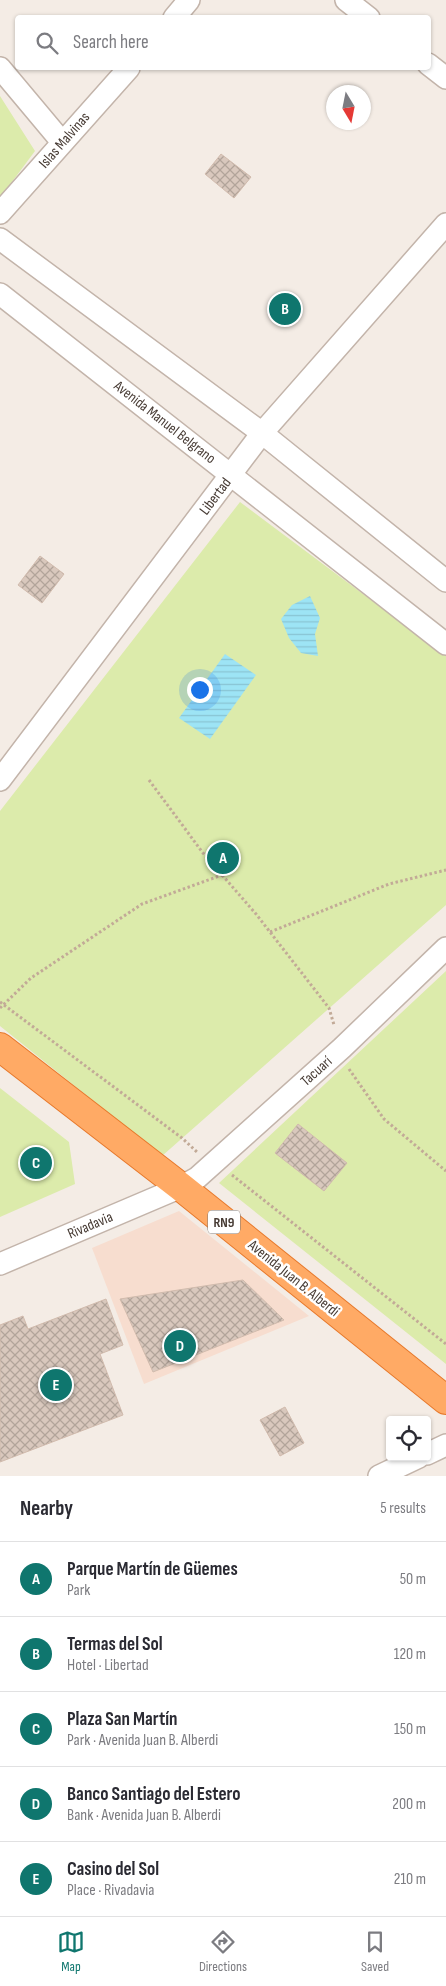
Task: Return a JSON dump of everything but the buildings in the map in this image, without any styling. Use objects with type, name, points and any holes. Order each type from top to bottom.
[{"type":"highway","name":"Avenida Juan B. Alberdi","points":[[0,1047],[181,1187],[446,1400]]},
{"type":"street","points":[[177,15],[190,0]]},
{"type":"street","points":[[346,0],[365,15]]},
{"type":"street","points":[[431,66],[446,78]]},
{"type":"street","points":[[0,68],[62,142]]},
{"type":"street","name":"Islas Malvinas","points":[[0,213],[127,70]]},
{"type":"street","name":"Libertad","points":[[0,780],[262,433],[446,224]]},
{"type":"street","points":[[0,239],[262,433],[446,581]]},
{"type":"street","name":"Avenida Manuel Belgrano","points":[[0,294],[232,474],[446,644]]},
{"type":"street","name":"Tacuarí","points":[[181,1187],[211,1166],[342,1048],[446,948]]},
{"type":"street","name":"Rivadavia","points":[[0,1264],[181,1187]]},
{"type":"street","points":[[431,1452],[446,1445]]},
{"type":"street","points":[[379,1476],[411,1461]]},
{"type":"path","points":[[149,780],[203,853],[270,932],[329,1008],[346,1064],[384,1119],[446,1171]]},
{"type":"path","points":[[270,932],[389,884],[446,870]]},
{"type":"path","points":[[0,1008],[31,978],[142,904],[222,875]]},
{"type":"shaded area","points":[[179,1211],[309,1316],[144,1384],[92,1248]]},
{"type":"green space","points":[[0,96],[35,151],[0,198]]},
{"type":"green space","points":[[240,502],[446,656],[446,905],[162,1156],[0,1026],[0,811]]},
{"type":"green space","points":[[446,971],[446,1364],[219,1183]]},
{"type":"green space","points":[[0,1088],[69,1142],[75,1184],[0,1217]]},
{"type":"water","points":[[310,596],[320,618],[315,634],[318,656],[301,653],[289,638],[281,619],[292,605]]},
{"type":"water","points":[[225,654],[256,675],[210,739],[179,718]]},
{"type":"place","name":"Termas del Sol","points":[[285,309]]},
{"type":"place","name":"Parque Martín de Güemes","points":[[223,858]]},
{"type":"place","name":"Plaza San Martín","points":[[36,1163]]},
{"type":"place","name":"Banco Santiago del Estero","points":[[180,1346]]},
{"type":"place","name":"Casino del Sol","points":[[56,1385]]}]
